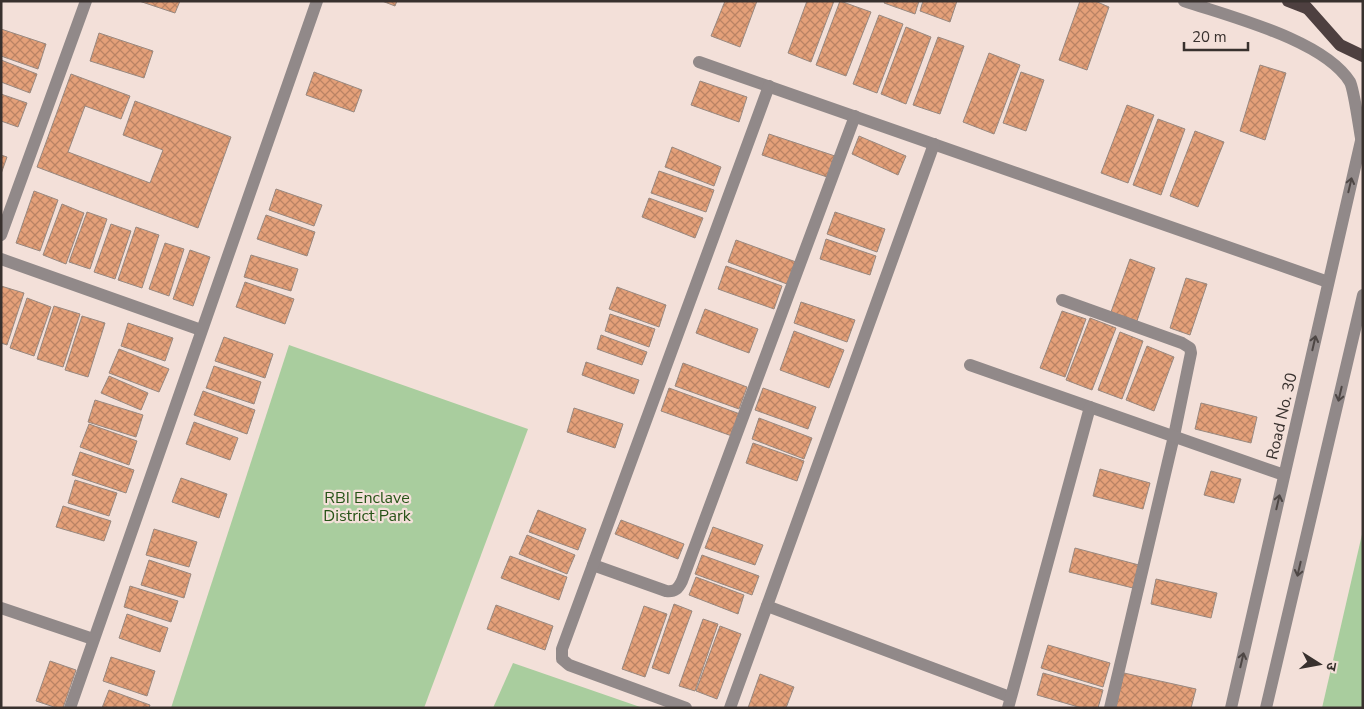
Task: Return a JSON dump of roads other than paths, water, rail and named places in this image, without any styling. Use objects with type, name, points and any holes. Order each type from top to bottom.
[{"type":"main road","points":[[1288,1],[1303,4],[1340,45],[1363,56]]},
{"type":"street","points":[[1,235],[86,1]]},
{"type":"street","points":[[70,708],[317,1]]},
{"type":"street","points":[[1184,1],[1296,40],[1333,63],[1350,84],[1362,135]]},
{"type":"street","points":[[699,62],[1328,282]]},
{"type":"street","points":[[686,708],[569,665],[562,659],[562,649],[769,86]]},
{"type":"street","points":[[593,565],[666,591],[672,592],[678,589],[855,116]]},
{"type":"street","name":"Road No. 30","points":[[1232,708],[1328,282],[1360,158],[1362,135]]},
{"type":"street","points":[[730,708],[934,144]]},
{"type":"street","points":[[1,259],[201,330]]},
{"type":"street","points":[[1266,708],[1363,296]]},
{"type":"street","points":[[1062,300],[1182,343],[1190,348],[1191,353],[1174,436],[1110,708]]},
{"type":"street","points":[[970,365],[1284,475]]},
{"type":"street","points":[[767,606],[1009,703],[1090,407]]},
{"type":"street","points":[[1,608],[93,639]]},
{"type":"park label","name":"RBI Enclave District Park","points":[[367,506]]}]
